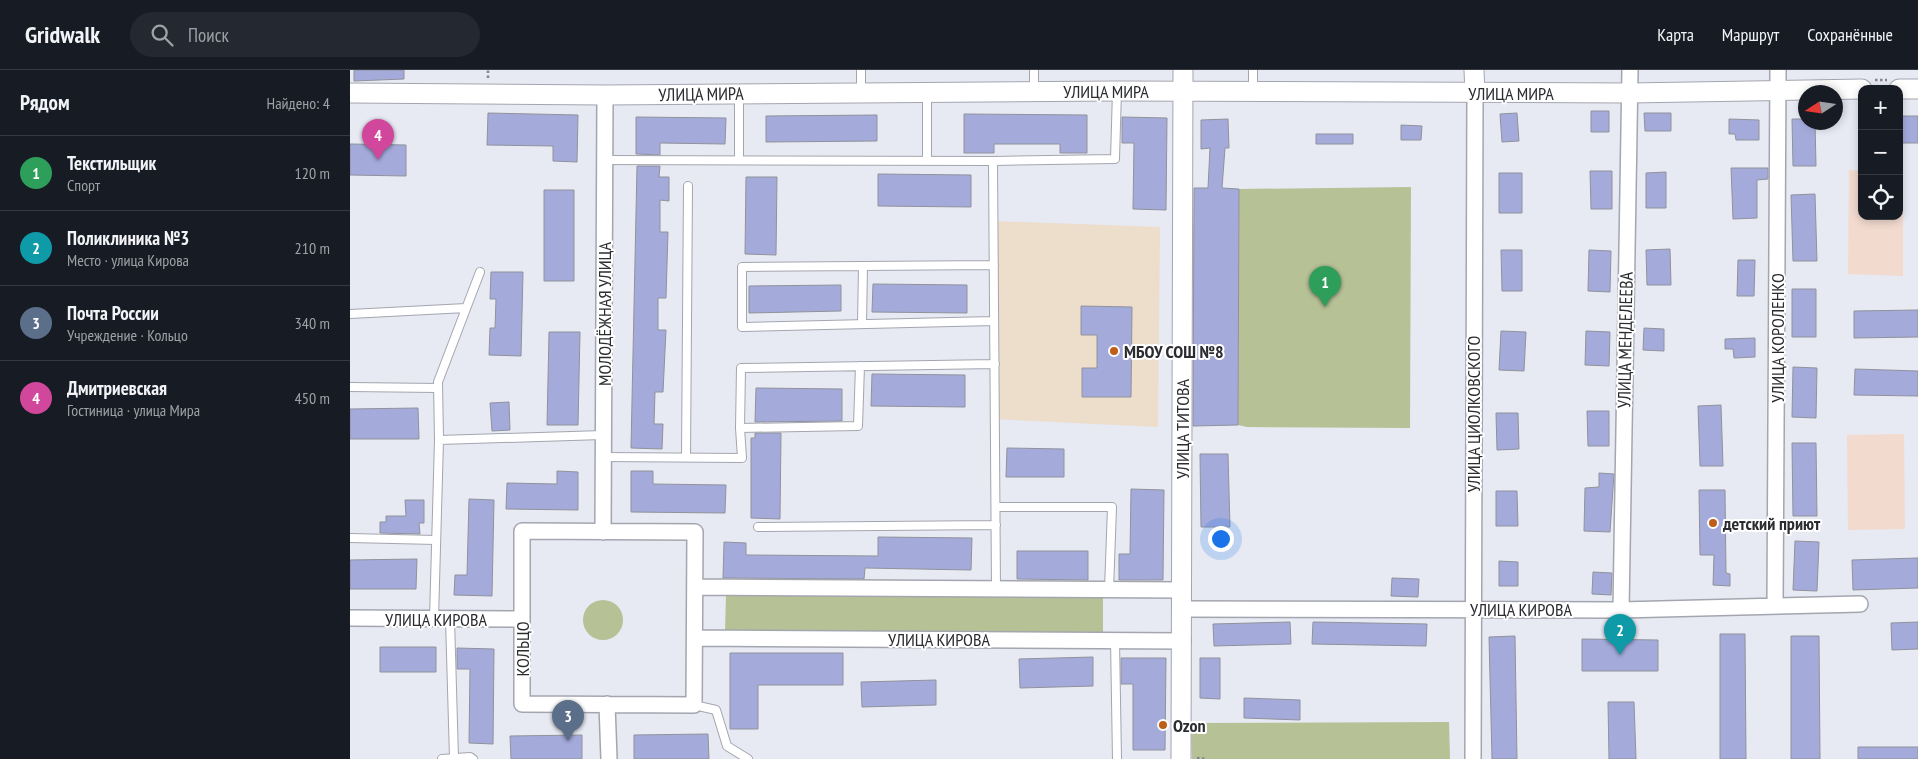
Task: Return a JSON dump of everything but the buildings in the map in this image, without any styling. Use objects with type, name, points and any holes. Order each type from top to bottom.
[{"type":"street","name":"УЛИЦА ТИТОВА","points":[[1181,759],[1183,641],[1183,70]]},
{"type":"street","name":"УЛИЦА ЦИОЛКОВСКОГО","points":[[1473,759],[1474,70]]},
{"type":"street","name":"УЛИЦА МЕНДЕЛЕЕВА","points":[[1621,610],[1630,70]]},
{"type":"street","name":"УЛИЦА КОРОЛЕНКО","points":[[1775,606],[1778,70]]},
{"type":"street","name":"УЛИЦА МИРА","points":[[350,94],[605,95],[1034,91],[1630,93],[1858,89]]},
{"type":"street","points":[[1903,89],[1918,89]]},
{"type":"street","name":"МОЛОДЁЖНАЯ УЛИЦА","points":[[603,532],[605,95]]},
{"type":"street","name":"КОЛЬЦО","points":[[522,531],[695,532],[695,587],[694,705],[522,704],[522,531]]},
{"type":"street","points":[[695,587],[1182,590]]},
{"type":"street","name":"УЛИЦА КИРОВА","points":[[1183,609],[1472,608],[1621,610],[1860,604]]},
{"type":"street","name":"УЛИЦА КИРОВА","points":[[350,618],[522,619]]},
{"type":"street","name":"УЛИЦА КИРОВА","points":[[695,638],[1183,641]]},
{"type":"street","points":[[607,704],[608,759]]},
{"type":"lane","points":[[861,70],[861,92]]},
{"type":"lane","points":[[1034,70],[1034,91]]},
{"type":"lane","points":[[1253,70],[1253,92]]},
{"type":"lane","points":[[605,160],[993,161],[1115,159],[1117,91]]},
{"type":"lane","points":[[927,92],[927,161]]},
{"type":"lane","points":[[740,93],[740,160]]},
{"type":"lane","points":[[993,161],[996,589]]},
{"type":"lane","points":[[686,457],[688,186]]},
{"type":"lane","points":[[994,265],[742,267],[742,327],[994,322]]},
{"type":"lane","points":[[862,324],[863,266]]},
{"type":"lane","points":[[434,618],[439,440],[438,382],[480,272]]},
{"type":"lane","points":[[350,314],[466,308]]},
{"type":"lane","points":[[603,457],[742,458],[740,428],[741,368],[995,364]]},
{"type":"lane","points":[[740,428],[858,426],[860,366]]},
{"type":"lane","points":[[350,387],[438,388]]},
{"type":"lane","points":[[439,440],[603,435]]},
{"type":"lane","points":[[996,507],[1112,506],[1110,590]]},
{"type":"lane","points":[[758,527],[996,526]]},
{"type":"lane","points":[[350,538],[436,540]]},
{"type":"lane","points":[[450,619],[454,758]]},
{"type":"lane","points":[[1115,640],[1117,759]]},
{"type":"lane","points":[[694,705],[716,710],[727,746],[748,759]]},
{"type":"lane","points":[[442,759],[470,757],[473,759]]},
{"type":"shaded area","points":[[1849,170],[1858,171],[1858,220],[1903,220],[1903,276],[1848,274]]},
{"type":"shaded area","points":[[993,221],[1160,227],[1158,427],[992,419]]},
{"type":"shaded area","points":[[1904,434],[1905,529],[1848,530],[1847,435]]},
{"type":"green space","points":[[1411,187],[1410,428],[1247,427],[1238,425],[1239,189]]},
{"type":"green space","points":[[726,595],[1103,598],[1103,633],[725,631]]},
{"type":"green space","points":[[607,600],[614,603],[620,609],[623,620],[622,628],[614,637],[607,640],[599,640],[592,637],[584,628],[583,616],[586,609],[595,601]]},
{"type":"green space","points":[[1449,722],[1450,759],[1192,759],[1191,723]]},
{"type":"place","name":"Дмитриевская","points":[[378,160]]},
{"type":"place","name":"Текстильщик","points":[[1325,307]]},
{"type":"place","name":"МБОУ СОШ №8","points":[[1114,351]]},
{"type":"place","name":"детский приют","points":[[1713,523]]},
{"type":"place","name":"Поликлиника №3","points":[[1620,655]]},
{"type":"place","name":"Ozon","points":[[1163,725]]},
{"type":"place","name":"Почта России","points":[[568,741]]}]
